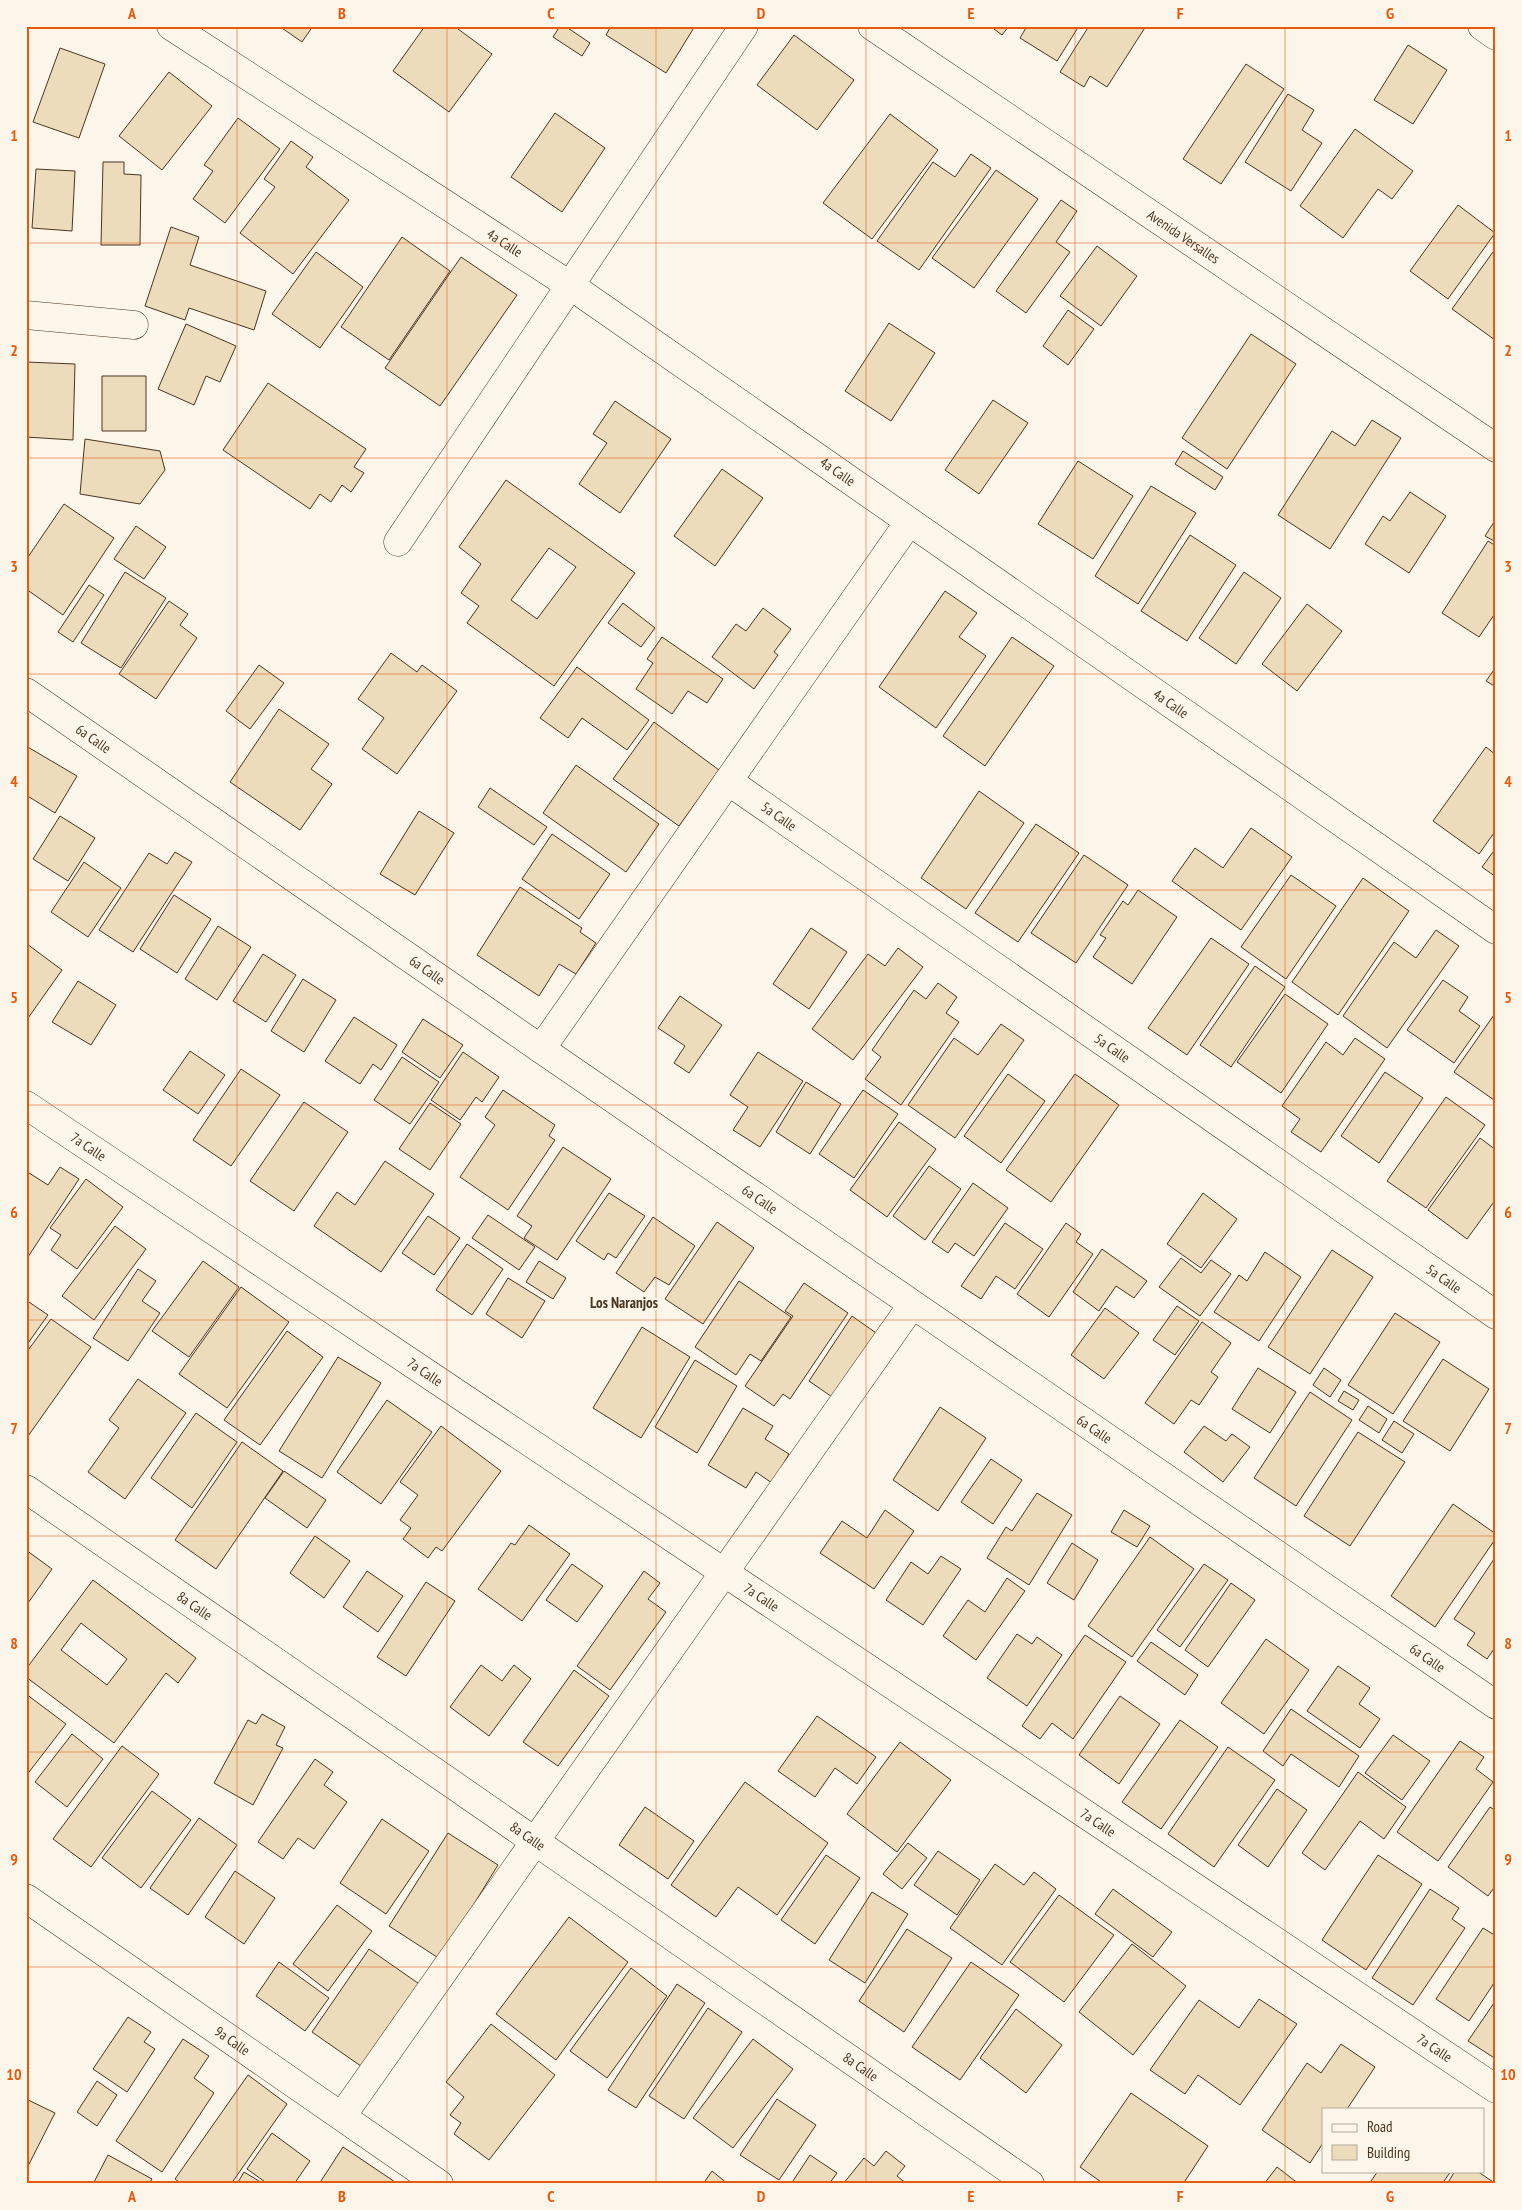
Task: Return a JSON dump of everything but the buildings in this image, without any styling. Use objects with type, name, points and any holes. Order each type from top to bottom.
[{"type":"street","name":"4a Calle","points":[[171,26],[571,286],[1496,930]]},
{"type":"street","points":[[398,542],[744,26]]},
{"type":"street","name":"Avenida Versalles","points":[[872,26],[1496,448]]},
{"type":"street","points":[[1482,26],[1496,36]]},
{"type":"street","points":[[26,315],[134,325]]},
{"type":"street","points":[[541,1049],[909,522]]},
{"type":"street","name":"6a Calle","points":[[26,692],[912,1305],[1496,1705]]},
{"type":"street","name":"5a Calle","points":[[728,781],[1496,1315]]},
{"type":"street","name":"7a Calle","points":[[26,1105],[1496,2089]]},
{"type":"street","points":[[342,2116],[912,1305]]},
{"type":"street","name":"8a Calle","points":[[26,1489],[1030,2184]]},
{"type":"street","name":"9a Calle","points":[[26,1898],[439,2184]]},
{"type":"district","name":"Los Naranjos","points":[[624,1302]]}]
